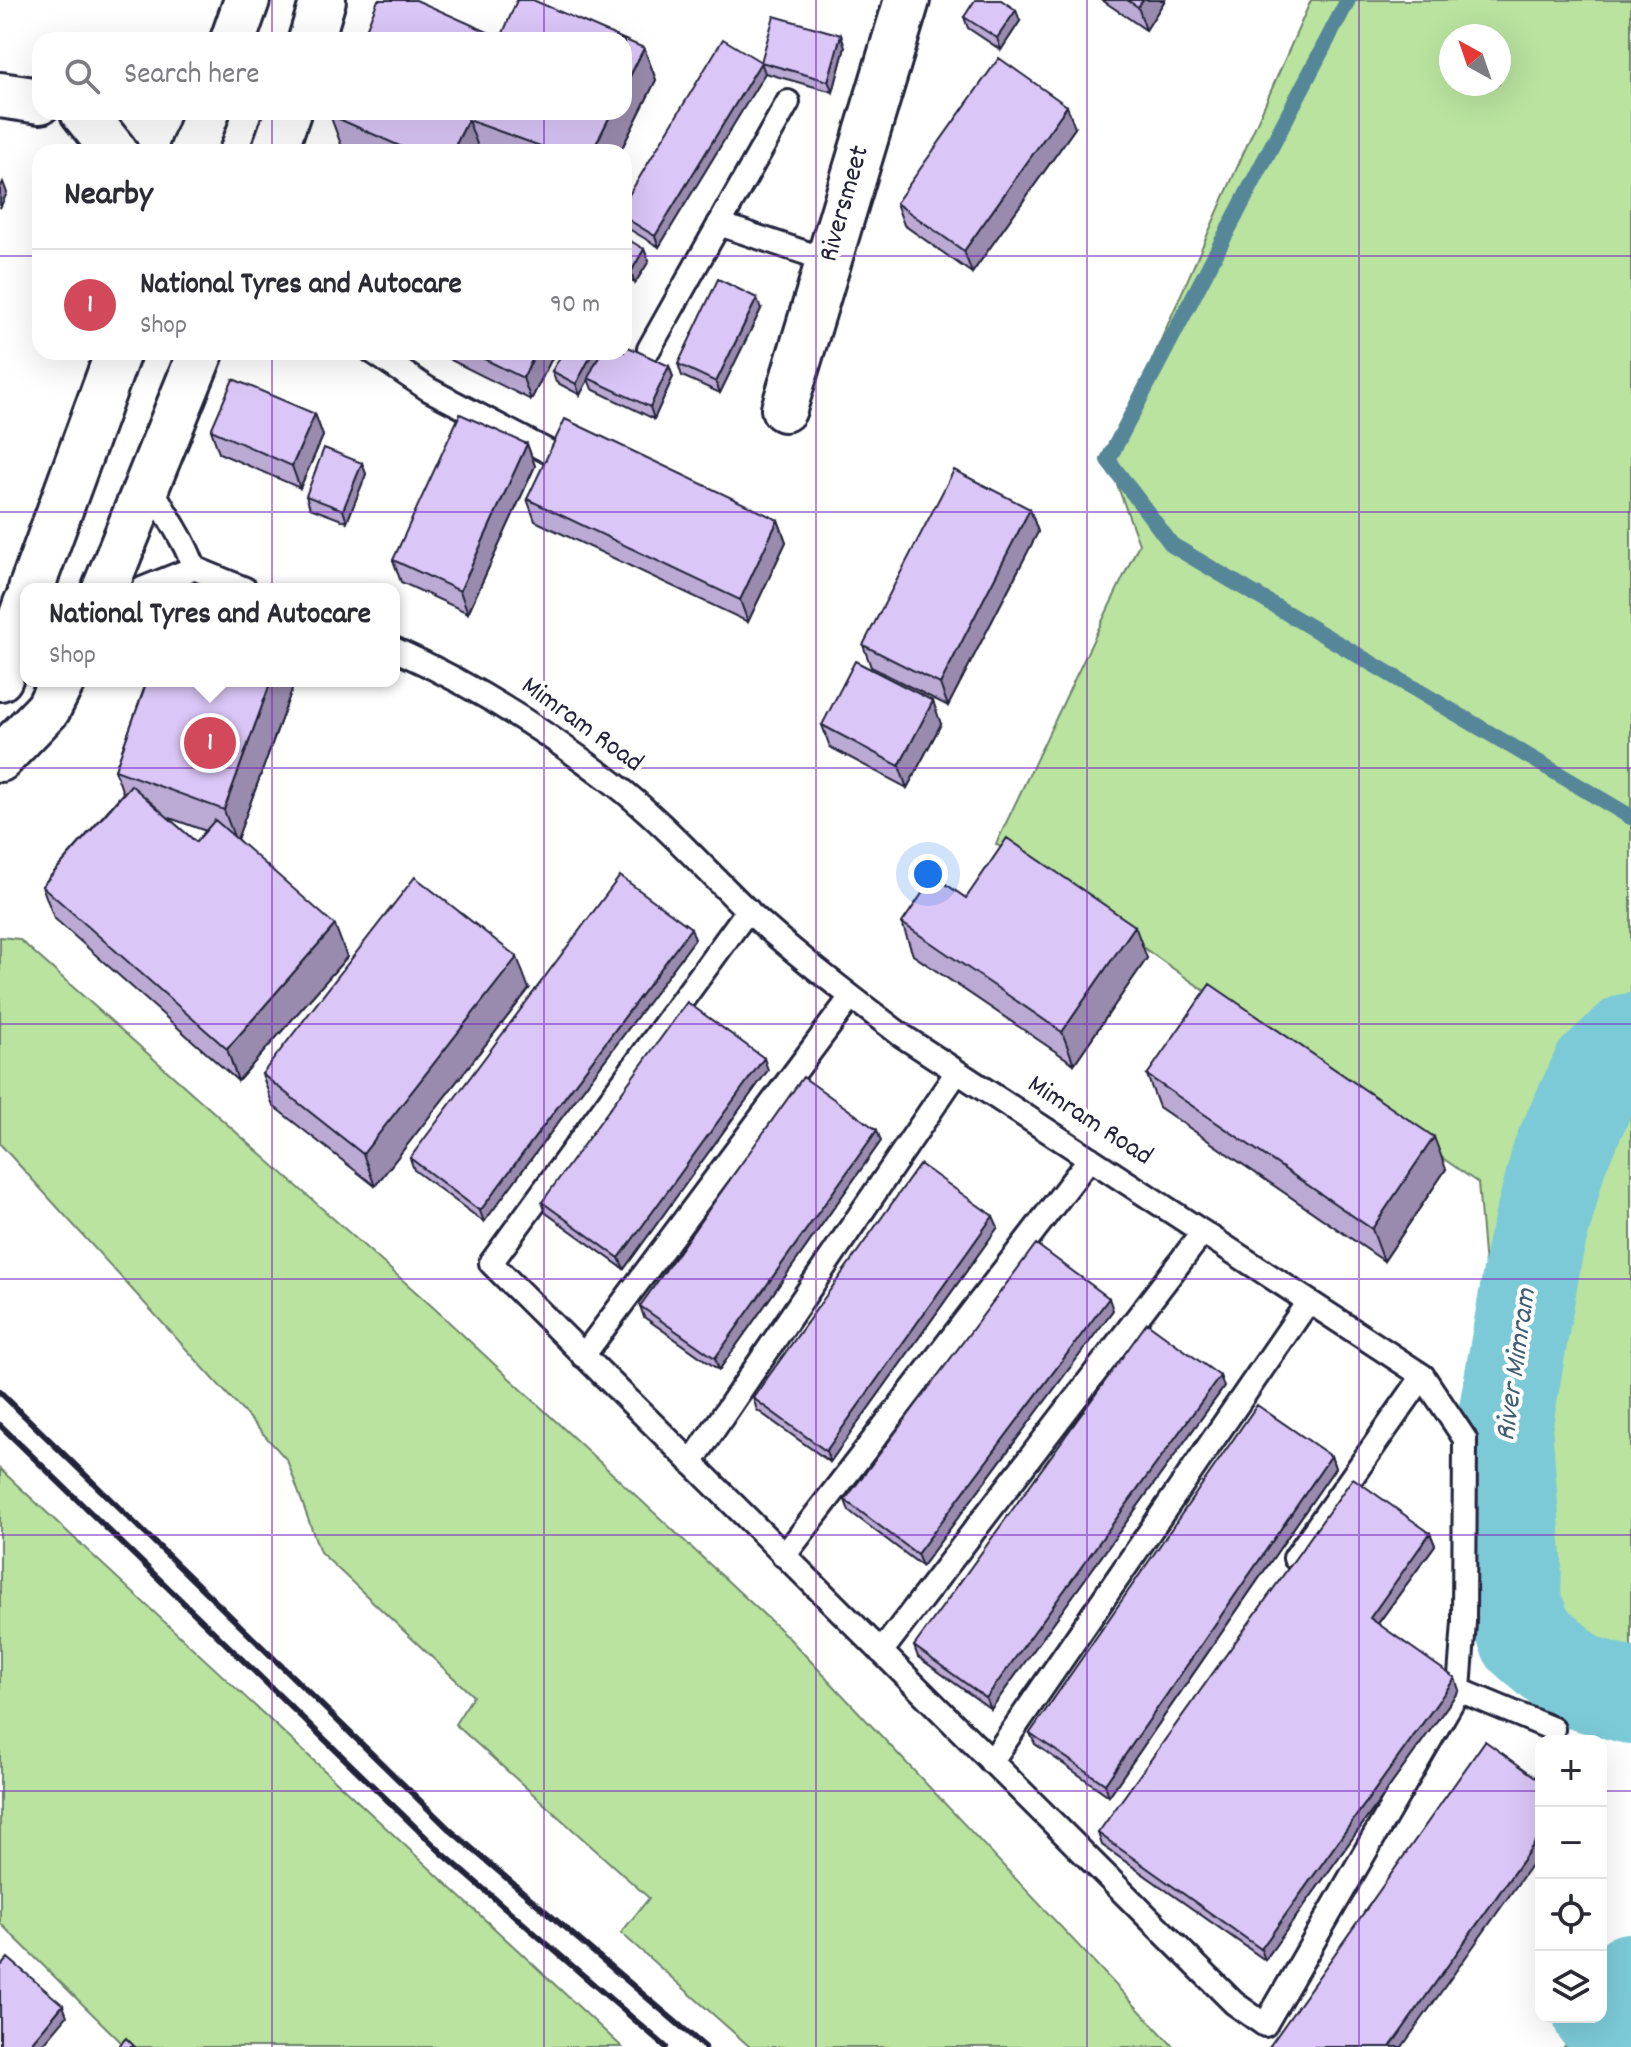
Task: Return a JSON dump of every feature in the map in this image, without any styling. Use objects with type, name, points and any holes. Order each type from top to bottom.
[{"type":"main road","points":[[236,32],[247,0]]},
{"type":"main road","points":[[313,32],[323,0]]},
{"type":"main road","name":"Riversmeet","points":[[784,409],[907,0]]},
{"type":"main road","points":[[0,95],[32,100]]},
{"type":"main road","points":[[89,120],[109,144]]},
{"type":"main road","points":[[195,144],[204,120]]},
{"type":"main road","points":[[277,144],[285,120]]},
{"type":"main road","points":[[33,583],[115,360]]},
{"type":"main road","points":[[107,583],[198,360]]},
{"type":"main road","points":[[0,678],[20,621]]},
{"type":"main road","points":[[0,759],[48,709],[59,687]]},
{"type":"lane","points":[[649,349],[788,102]]},
{"type":"lane","points":[[719,224],[830,261]]},
{"type":"lane","points":[[385,360],[428,389],[551,453]]},
{"type":"lane","points":[[149,482],[164,515],[186,545],[194,568]]},
{"type":"lane","points":[[157,583],[194,568],[230,583]]},
{"type":"lane","name":"Mimram Road","points":[[400,652],[442,670],[529,723],[614,784],[748,910],[851,997],[957,1072],[1423,1376],[1465,1439],[1464,1622],[1459,1690]]},
{"type":"lane","points":[[748,910],[491,1263],[991,1762],[1092,1850],[1234,2003],[1265,2025],[1459,1690],[1553,1729]]},
{"type":"lane","points":[[583,1356],[851,997]]},
{"type":"lane","points":[[691,1463],[957,1072]]},
{"type":"lane","points":[[784,1556],[1090,1158]]},
{"type":"lane","points":[[881,1652],[1203,1232]]},
{"type":"lane","points":[[991,1762],[1308,1302]]},
{"type":"lane","points":[[1287,1571],[1423,1376]]},
{"type":"green space","points":[[1311,0],[1631,0],[1631,1696],[1577,1681],[1513,1601],[1478,1183],[996,844],[1139,544],[1108,460]]},
{"type":"green space","points":[[0,937],[19,939],[435,1309],[788,1637],[1174,2047],[750,2047],[621,1933],[649,1898],[455,1724],[473,1696],[320,1552],[287,1460],[0,1144]]},
{"type":"green space","points":[[0,1469],[622,2047],[126,2047],[0,1923]]},
{"type":"green space","points":[[1631,1984],[1631,2047],[1564,2047],[1589,2023],[1607,2023],[1607,2006]]},
{"type":"building","points":[[378,0],[416,0],[488,32],[365,32]]},
{"type":"building","points":[[517,0],[533,0],[607,32],[504,32]]},
{"type":"building","points":[[975,0],[1001,0],[1016,10],[997,38],[964,17]]},
{"type":"building","points":[[1127,0],[1143,0],[1138,7]]},
{"type":"building","points":[[774,16],[841,35],[828,81],[761,62]]},
{"type":"building","points":[[723,39],[761,62],[655,236],[632,222],[632,190]]},
{"type":"building","points":[[632,43],[644,48],[632,72]]},
{"type":"building","points":[[999,58],[1067,106],[964,251],[896,203]]},
{"type":"building","points":[[341,120],[468,120],[456,144],[395,144]]},
{"type":"building","points":[[468,120],[608,120],[596,144],[535,144]]},
{"type":"building","points":[[632,242],[644,249],[632,270]]},
{"type":"building","points":[[718,279],[757,298],[716,382],[678,364]]},
{"type":"building","points":[[632,349],[669,366],[650,407],[588,378],[597,360],[632,360]]},
{"type":"building","points":[[486,360],[532,360],[523,378]]},
{"type":"building","points":[[558,360],[589,360],[576,384],[552,371]]},
{"type":"building","points":[[233,379],[315,414],[292,466],[211,430]]},
{"type":"building","points":[[460,414],[527,444],[460,591],[393,560]]},
{"type":"building","points":[[565,419],[778,520],[740,600],[527,499]]},
{"type":"building","points":[[324,448],[362,463],[343,510],[306,496]]},
{"type":"building","points":[[954,470],[1030,509],[940,684],[863,645]]},
{"type":"building","points":[[855,661],[933,701],[899,766],[822,725]]},
{"type":"building","points":[[145,687],[269,687],[224,810],[115,770]]},
{"type":"building","points":[[131,785],[196,842],[215,820],[335,925],[227,1049],[42,886]]},
{"type":"building","points":[[1007,838],[1135,926],[1062,1032],[902,923],[934,876],[966,898]]},
{"type":"building","points":[[620,876],[691,928],[480,1211],[410,1158]]},
{"type":"building","points":[[415,877],[517,957],[363,1154],[262,1074]]},
{"type":"building","points":[[1210,984],[1434,1137],[1372,1229],[1147,1075]]},
{"type":"building","points":[[687,1002],[764,1058],[619,1258],[542,1202]]},
{"type":"building","points":[[803,1077],[877,1130],[715,1358],[640,1306]]},
{"type":"building","points":[[920,1164],[993,1216],[826,1451],[753,1398]]},
{"type":"building","points":[[1036,1244],[1109,1298],[917,1554],[845,1500]]},
{"type":"building","points":[[1147,1323],[1220,1376],[986,1698],[914,1646]]},
{"type":"building","points":[[1257,1405],[1331,1456],[1105,1784],[1030,1733]]},
{"type":"building","points":[[1353,1478],[1430,1533],[1370,1618],[1455,1678],[1261,1949],[1098,1833]]},
{"type":"building","points":[[1485,1741],[1535,1777],[1535,1842],[1390,2047],[1269,2047]]},
{"type":"building","points":[[8,1958],[63,2005],[28,2047],[0,2047],[0,1967]]},
{"type":"building","points":[[126,2038],[135,2047],[118,2047]]},
{"type":"waterway","points":[[1348,0],[1108,460],[1172,545],[1631,817]]},
{"type":"waterway","name":"River Mimram","points":[[1631,1041],[1599,1071],[1560,1155],[1535,1250],[1504,1427],[1514,1559],[1513,1601],[1527,1638],[1577,1681],[1631,1696]]},
{"type":"waterway","name":"River Mimram","points":[[1607,2007],[1631,1981]]},
{"type":"railway","points":[[0,1392],[449,1829],[705,2047]]},
{"type":"railway","points":[[0,1425],[442,1853],[666,2047]]},
{"type":"place","name":"National Tyres and Autocare","points":[[210,743]]}]
